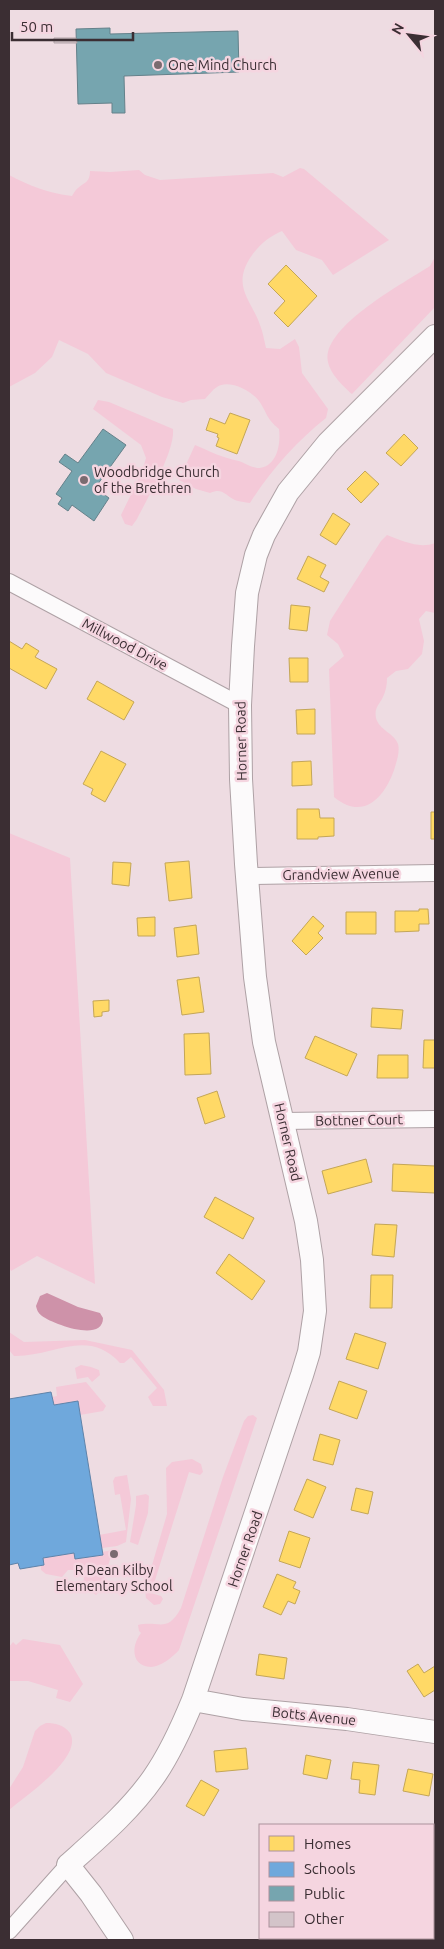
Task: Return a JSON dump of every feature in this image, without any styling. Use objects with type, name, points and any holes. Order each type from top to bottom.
[{"type":"main road","name":"Horner Road","points":[[68,1865],[122,1814],[153,1778],[175,1741],[193,1700],[299,1384],[313,1330],[315,1290],[312,1260],[306,1221],[264,1042],[255,977],[247,876],[241,778],[240,706],[247,593],[256,555],[272,518],[288,492],[328,443],[435,336]]},
{"type":"main road","name":"Botts Avenue","points":[[193,1700],[243,1709],[347,1719],[435,1732]]},
{"type":"main road","points":[[68,1865],[91,1894],[122,1940]]},
{"type":"street","name":"Millwood Drive","points":[[9,582],[240,706]]},
{"type":"street","name":"Grandview Avenue","points":[[247,876],[435,872]]},
{"type":"street","name":"Bottner Court","points":[[283,1121],[435,1119]]},
{"type":"street","name":"Horner Road","points":[[9,1931],[68,1865]]},
{"type":"shaded area","points":[[300,168],[304,169],[389,240],[333,275],[322,260],[296,250],[282,231],[264,242],[250,258],[245,268],[243,285],[261,328],[266,348],[280,349],[295,339],[299,347],[302,373],[328,409],[326,418],[285,457],[266,479],[250,503],[235,500],[220,491],[210,493],[196,489],[179,480],[195,445],[257,468],[264,467],[273,460],[278,448],[279,429],[269,418],[259,401],[251,393],[239,387],[227,384],[222,385],[217,387],[205,399],[191,400],[183,403],[162,397],[106,373],[88,354],[59,340],[52,357],[35,373],[9,387],[9,175],[39,188],[72,196],[88,180],[90,171],[139,170],[145,175],[160,180],[273,173],[283,177]]},
{"type":"shaded area","points":[[435,257],[435,307],[352,394],[334,375],[327,358],[334,340],[357,315],[388,292],[430,266]]},
{"type":"shaded area","points":[[98,400],[109,402],[173,429],[170,449],[160,474],[132,526],[125,524],[121,515],[142,472],[146,458],[141,445],[93,409]]},
{"type":"shaded area","points":[[387,535],[417,545],[435,543],[435,613],[426,611],[419,619],[424,641],[422,654],[408,669],[396,671],[387,678],[385,692],[376,709],[378,722],[398,744],[398,756],[391,778],[380,796],[364,806],[355,807],[345,804],[334,797],[329,669],[344,656],[338,644],[327,635],[330,621],[381,541]]},
{"type":"shaded area","points":[[9,833],[70,858],[95,1284],[37,1256],[11,1271],[9,1267]]},
{"type":"shaded area","points":[[47,1293],[78,1307],[100,1313],[103,1318],[101,1325],[95,1329],[77,1329],[66,1327],[42,1316],[36,1306],[40,1296]]},
{"type":"shaded area","points":[[9,1332],[24,1342],[85,1340],[132,1350],[164,1390],[167,1406],[153,1406],[148,1397],[157,1388],[131,1357],[124,1363],[120,1363],[108,1352],[82,1345],[14,1356],[9,1350]]},
{"type":"shaded area","points":[[81,1365],[99,1370],[100,1375],[92,1382],[88,1377],[77,1379],[75,1368]]},
{"type":"shaded area","points":[[86,1382],[106,1406],[103,1411],[80,1415],[54,1405],[52,1397],[57,1396],[56,1387]]},
{"type":"shaded area","points":[[253,1415],[257,1418],[179,1650],[158,1665],[144,1666],[136,1659],[134,1649],[141,1633],[138,1625],[167,1623],[176,1616],[181,1608],[223,1477],[244,1421],[248,1416]]},
{"type":"shaded area","points":[[192,1459],[201,1464],[203,1472],[200,1475],[189,1472],[151,1593],[161,1596],[163,1599],[160,1604],[154,1605],[146,1598],[145,1589],[167,1514],[166,1468],[172,1462]]},
{"type":"shaded area","points":[[127,1475],[131,1499],[126,1542],[117,1546],[102,1548],[99,1535],[126,1530],[120,1494],[115,1495],[113,1481],[115,1477]]},
{"type":"shaded area","points":[[146,1494],[149,1496],[148,1513],[138,1545],[130,1542],[136,1496]]},
{"type":"shaded area","points":[[113,1550],[100,1591],[96,1595],[83,1585],[84,1577],[79,1570],[68,1570],[62,1577],[46,1574],[41,1570],[41,1566],[44,1565],[43,1558],[74,1553],[76,1559],[102,1555],[102,1552]]},
{"type":"shaded area","points":[[23,1639],[60,1645],[83,1684],[70,1702],[56,1698],[58,1690],[28,1681],[9,1681],[9,1647],[13,1642],[16,1645]]},
{"type":"shaded area","points":[[46,1723],[59,1725],[70,1733],[72,1743],[68,1753],[50,1776],[9,1810],[9,1789],[23,1767],[35,1731]]},
{"type":"building: Homes","points":[[286,265],[317,296],[288,327],[274,313],[285,301],[268,284]]},
{"type":"building: Homes","points":[[230,413],[250,420],[237,454],[216,446],[219,438],[217,437],[218,434],[206,430],[210,418],[225,424]]},
{"type":"building: Homes","points":[[404,434],[418,448],[401,466],[386,453]]},
{"type":"building: Homes","points":[[365,471],[379,484],[361,503],[347,489]]},
{"type":"building: Homes","points":[[333,513],[350,524],[336,545],[320,535]]},
{"type":"building: Homes","points":[[308,556],[326,565],[320,577],[329,582],[324,592],[297,579]]},
{"type":"building: Homes","points":[[291,605],[310,607],[307,631],[289,629]]},
{"type":"building: Homes","points":[[9,641],[22,649],[26,643],[39,651],[35,657],[57,669],[46,689],[9,668]]},
{"type":"building: Homes","points":[[289,658],[308,658],[308,682],[290,682]]},
{"type":"building: Homes","points":[[97,681],[134,702],[124,720],[87,699]]},
{"type":"building: Homes","points":[[315,709],[315,734],[297,734],[296,710]]},
{"type":"building: Homes","points":[[101,751],[126,764],[105,802],[91,794],[93,789],[83,784]]},
{"type":"building: Homes","points":[[311,761],[312,785],[292,786],[292,762]]},
{"type":"building: Homes","points":[[297,809],[319,809],[320,818],[334,818],[334,836],[318,837],[318,839],[297,839]]},
{"type":"building: Homes","points":[[431,812],[435,812],[435,839],[431,839]]},
{"type":"building: Homes","points":[[189,861],[192,898],[169,901],[165,863]]},
{"type":"building: Homes","points":[[113,862],[131,863],[129,886],[112,884]]},
{"type":"building: Homes","points":[[419,909],[428,909],[429,924],[419,924],[419,931],[395,932],[395,911],[419,911]]},
{"type":"building: Homes","points":[[346,912],[376,912],[376,934],[346,934]]},
{"type":"building: Homes","points":[[313,916],[324,926],[318,933],[323,938],[306,955],[292,941]]},
{"type":"building: Homes","points":[[155,917],[155,936],[138,936],[137,918]]},
{"type":"building: Homes","points":[[196,925],[199,954],[177,957],[174,928]]},
{"type":"building: Homes","points":[[199,977],[204,1012],[182,1015],[177,980]]},
{"type":"building: Homes","points":[[109,1000],[109,1011],[102,1012],[102,1016],[94,1017],[93,1001]]},
{"type":"building: Homes","points":[[372,1008],[403,1010],[401,1029],[371,1027]]},
{"type":"building: Homes","points":[[209,1033],[211,1074],[185,1075],[184,1034]]},
{"type":"building: Homes","points":[[315,1036],[357,1054],[347,1076],[305,1058]]},
{"type":"building: Homes","points":[[424,1040],[435,1040],[435,1068],[423,1068]]},
{"type":"building: Homes","points":[[378,1055],[408,1055],[408,1078],[377,1078]]},
{"type":"building: Homes","points":[[217,1091],[225,1117],[205,1124],[197,1098]]},
{"type":"building: Homes","points":[[366,1159],[372,1182],[328,1194],[322,1171]]},
{"type":"building: Homes","points":[[393,1164],[435,1166],[435,1193],[392,1191]]},
{"type":"building: Homes","points":[[215,1197],[254,1218],[243,1239],[204,1217]]},
{"type":"building: Homes","points":[[375,1224],[397,1225],[394,1257],[372,1255]]},
{"type":"building: Homes","points":[[229,1254],[265,1281],[252,1300],[216,1273]]},
{"type":"building: Homes","points":[[371,1275],[393,1275],[392,1308],[370,1308]]},
{"type":"building: Homes","points":[[355,1333],[386,1343],[378,1369],[346,1359]]},
{"type":"building: Homes","points":[[339,1381],[367,1391],[357,1419],[329,1409]]},
{"type":"building: Homes","points":[[320,1434],[340,1440],[333,1465],[313,1460]]},
{"type":"building: Homes","points":[[307,1479],[326,1487],[313,1518],[294,1510]]},
{"type":"building: Homes","points":[[356,1488],[373,1492],[368,1514],[351,1510]]},
{"type":"building: Homes","points":[[289,1531],[310,1538],[300,1568],[279,1561]]},
{"type":"building: Homes","points":[[277,1574],[296,1582],[293,1588],[300,1591],[295,1604],[288,1601],[281,1615],[263,1607]]},
{"type":"building: Homes","points":[[259,1654],[287,1658],[284,1679],[256,1675]]},
{"type":"building: Homes","points":[[418,1664],[424,1673],[435,1666],[435,1690],[424,1697],[407,1671]]},
{"type":"building: Homes","points":[[246,1748],[248,1769],[216,1772],[214,1751]]},
{"type":"building: Homes","points":[[306,1755],[331,1760],[327,1779],[303,1774]]},
{"type":"building: Homes","points":[[353,1762],[379,1765],[375,1795],[359,1793],[360,1780],[351,1779]]},
{"type":"building: Homes","points":[[408,1769],[433,1774],[429,1796],[403,1791]]},
{"type":"building: Homes","points":[[201,1780],[219,1790],[204,1816],[186,1806]]},
{"type":"building: Schools","points":[[51,1392],[54,1405],[78,1401],[103,1555],[75,1559],[74,1553],[43,1558],[44,1565],[20,1569],[18,1563],[9,1565],[9,1399]]},
{"type":"building: Public","name":"One Mind Church","points":[[110,28],[110,34],[238,31],[239,72],[124,76],[125,113],[112,113],[112,103],[78,104],[76,29]]},
{"type":"building: Public","name":"Woodbridge Church of the Brethren","points":[[103,429],[126,445],[95,488],[109,498],[94,521],[72,505],[68,511],[58,504],[62,498],[56,494],[72,471],[59,462],[65,454],[78,463]]},
{"type":"building: Other","points":[[54,38],[76,38],[77,43],[54,43]]},
{"type":"place","name":"One Mind Church","points":[[158,65]]},
{"type":"place","name":"Woodbridge Church of the Brethren","points":[[84,480]]},
{"type":"place","name":"R Dean Kilby Elementary School","points":[[114,1554]]}]
